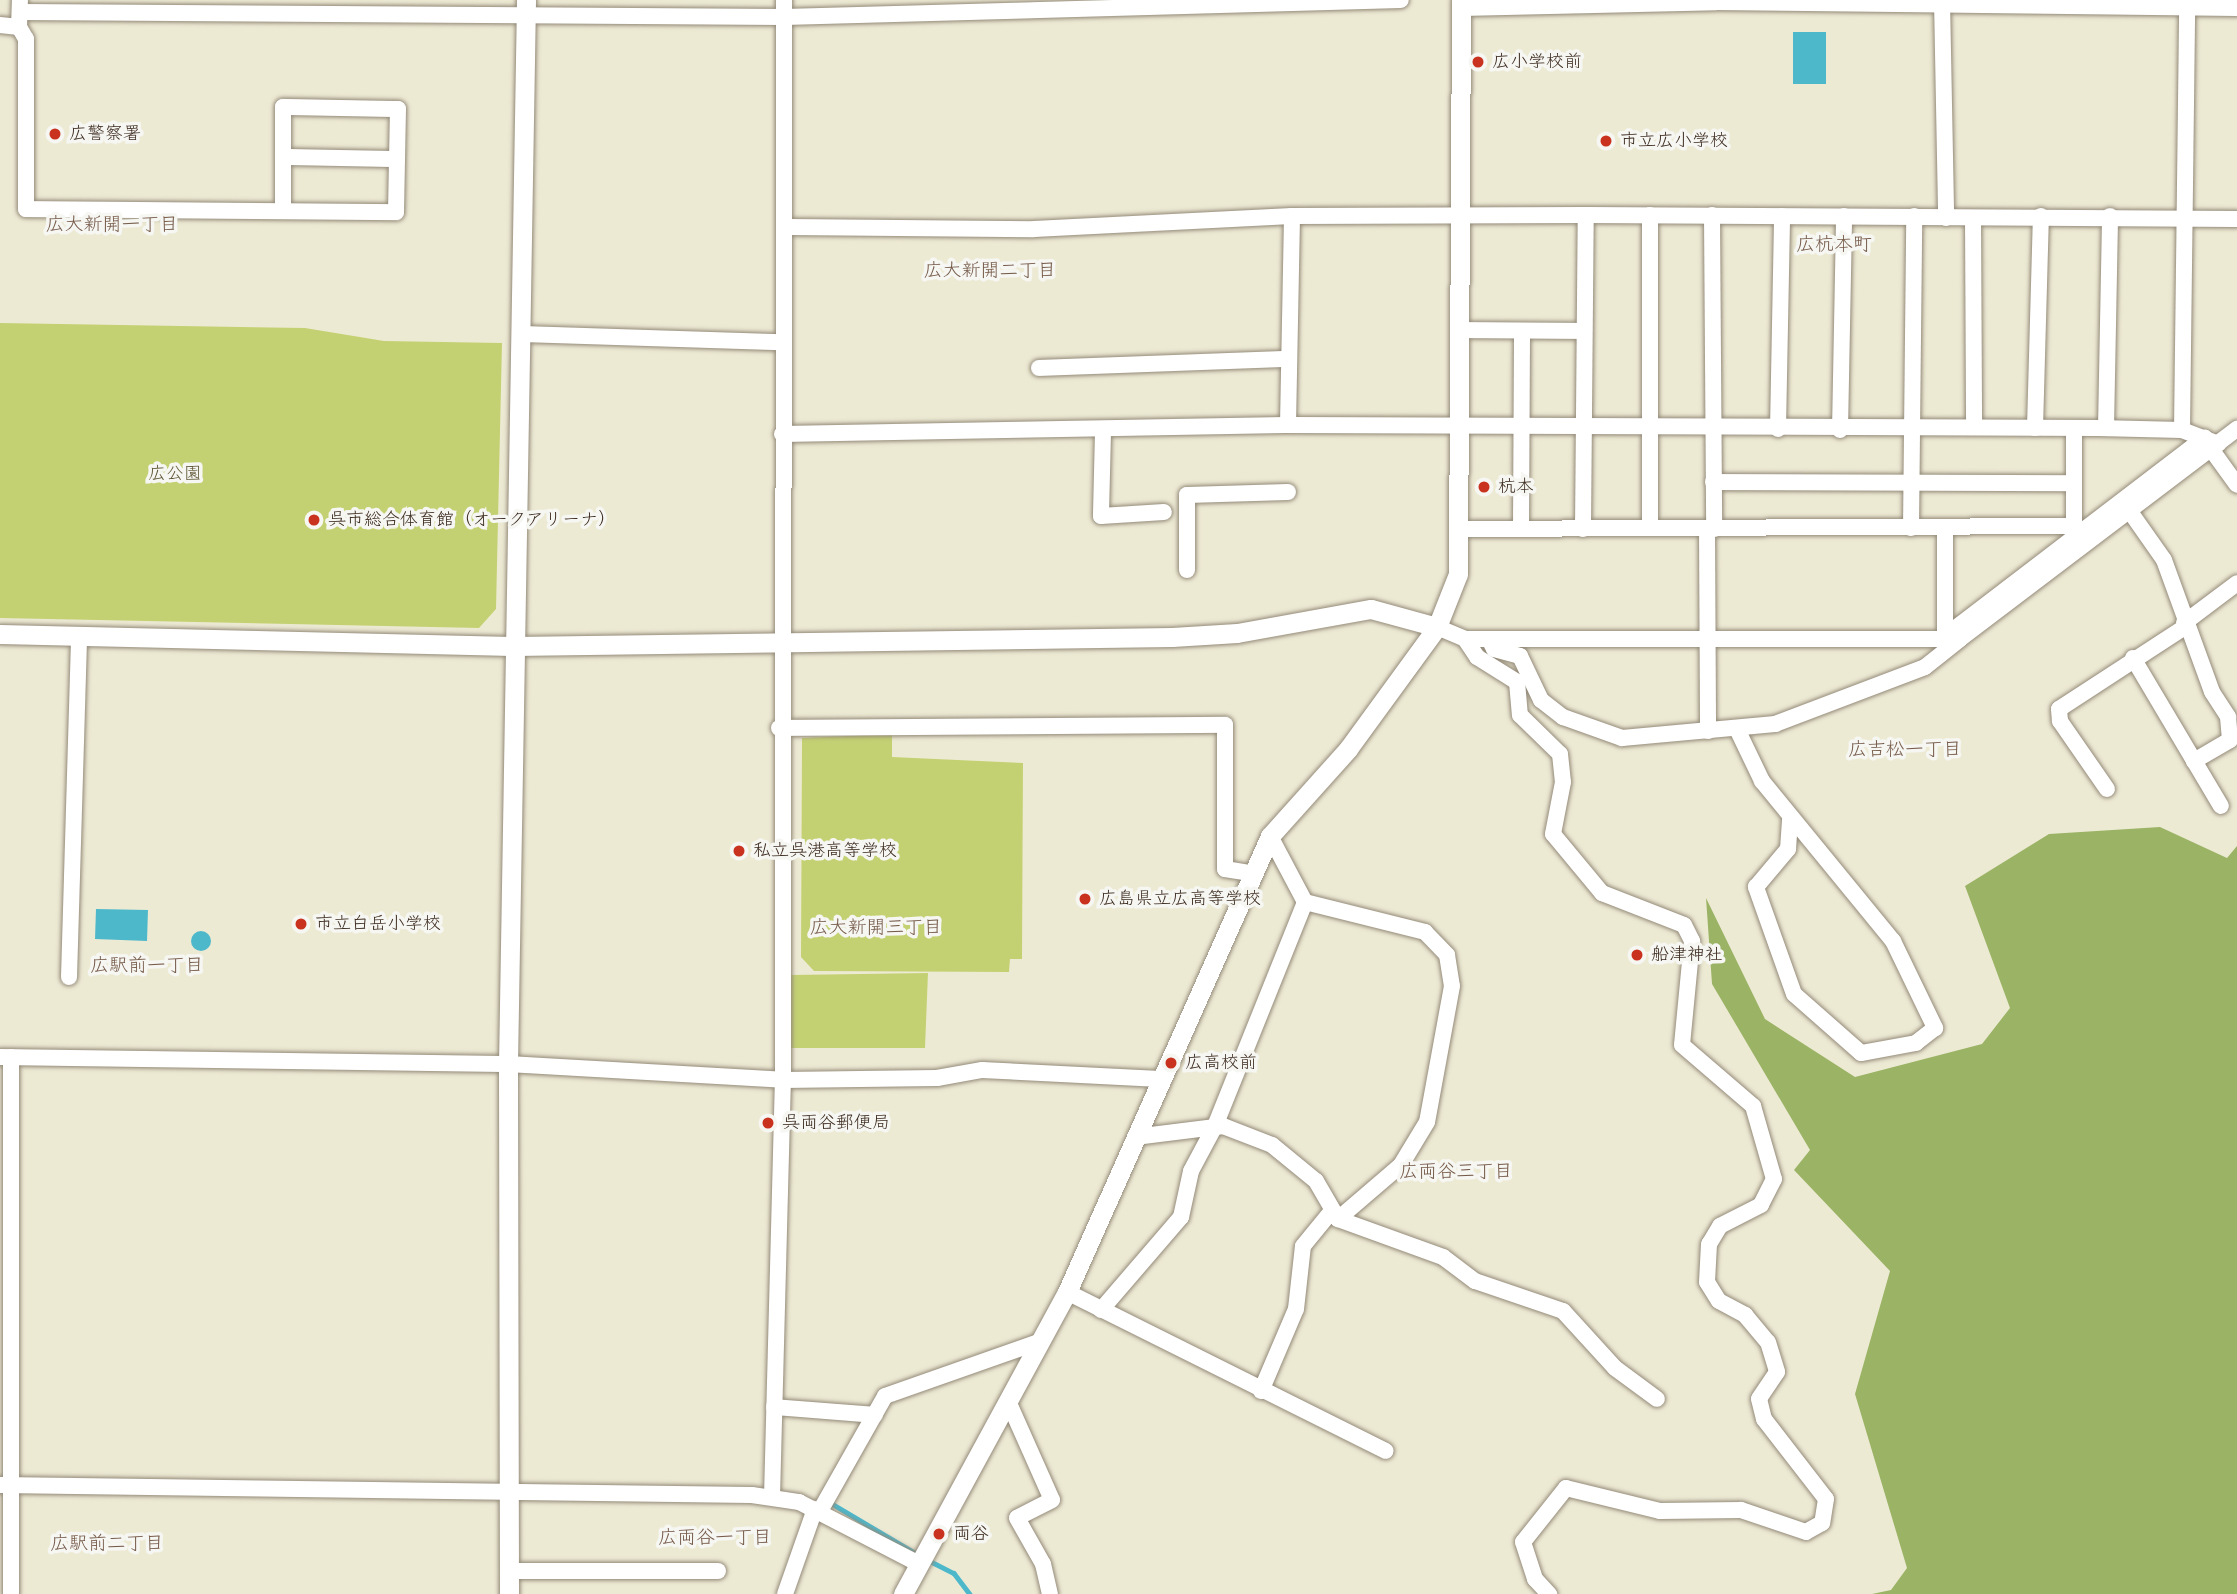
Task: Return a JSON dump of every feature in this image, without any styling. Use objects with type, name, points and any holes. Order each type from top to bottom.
[{"type":"street","points":[[772,1497],[783,1080],[779,728],[783,641],[781,342],[789,227],[784,0]]},
{"type":"street","points":[[0,25],[20,13],[526,7],[784,17],[952,7],[1401,0]]},
{"type":"street","points":[[903,1594],[1067,1292],[1251,873],[1270,836],[1348,748],[1437,627],[1458,574],[1463,430],[1461,4],[1716,1],[2187,4],[2237,8]]},
{"type":"street","points":[[1942,4],[1946,218]]},
{"type":"street","points":[[2182,430],[2187,4]]},
{"type":"street","points":[[509,1594],[508,1065],[526,7]]},
{"type":"street","points":[[20,13],[26,40],[26,209],[397,212],[398,109],[283,107],[283,210]]},
{"type":"street","points":[[283,157],[397,159]]},
{"type":"street","points":[[1583,529],[1582,331],[1586,215]]},
{"type":"street","points":[[1650,215],[1647,428],[1650,527]]},
{"type":"street","points":[[1708,732],[1707,640],[1713,482],[1712,215]]},
{"type":"street","points":[[789,227],[1034,229],[1292,216],[2110,216],[2237,219]]},
{"type":"street","points":[[1288,425],[1292,216]]},
{"type":"street","points":[[1778,429],[1782,216]]},
{"type":"street","points":[[1840,429],[1844,216]]},
{"type":"street","points":[[1911,528],[1914,216]]},
{"type":"street","points":[[2035,428],[2041,216]]},
{"type":"street","points":[[2106,428],[2110,216]]},
{"type":"street","points":[[1973,218],[1973,427]]},
{"type":"street","points":[[1463,330],[1582,331]]},
{"type":"street","points":[[1521,528],[1522,331]]},
{"type":"street","points":[[522,334],[781,342]]},
{"type":"street","points":[[1039,368],[1289,359]]},
{"type":"street","points":[[782,434],[1103,432],[1288,425],[1463,430],[1912,427],[2182,430],[2211,443],[2237,485]]},
{"type":"street","points":[[2074,428],[2077,538]]},
{"type":"street","points":[[1489,639],[1494,649],[1527,664],[1541,700],[1587,730],[1622,738],[1775,724],[1924,667],[1950,639],[2077,538],[2211,443],[2237,429]]},
{"type":"street","points":[[1103,432],[1101,516],[1164,512]]},
{"type":"street","points":[[1461,530],[1650,527],[1945,528],[2077,538],[2131,513],[2211,443]]},
{"type":"street","points":[[1713,482],[1912,485],[2074,483]]},
{"type":"street","points":[[1187,570],[1187,495],[1288,492]]},
{"type":"street","points":[[2131,513],[2164,560],[2185,625],[2228,717],[2230,740],[2194,761]]},
{"type":"street","points":[[1945,528],[1950,639]]},
{"type":"street","points":[[2107,789],[2060,721],[2059,709],[2185,625],[2237,583]]},
{"type":"street","points":[[0,634],[79,638],[514,646],[1172,637],[1237,633],[1371,609],[1437,627],[1465,639],[1950,639]]},
{"type":"street","points":[[69,977],[79,638]]},
{"type":"street","points":[[1465,639],[1477,657],[1517,682],[1520,715],[1560,754],[1563,782],[1553,834],[1602,893],[1684,925],[1692,941],[1682,1045],[1753,1107],[1773,1179],[1761,1205],[1720,1226],[1709,1244],[1707,1282],[1719,1300],[1745,1315],[1768,1342],[1777,1372],[1759,1399],[1764,1419],[1826,1499],[1822,1523],[1807,1532],[1741,1510],[1660,1511],[1566,1488],[1523,1542],[1535,1579],[1549,1594]]},
{"type":"street","points":[[2133,658],[2221,806]]},
{"type":"street","points":[[779,728],[1225,725],[1225,869],[1251,873]]},
{"type":"street","points":[[1737,729],[1748,761],[1790,819],[1894,941],[1935,1028],[1916,1042],[1861,1053],[1794,994],[1756,887],[1788,849],[1790,819]]},
{"type":"street","points":[[1261,1391],[1296,1309],[1303,1246],[1334,1216],[1401,1165],[1427,1122],[1452,986],[1447,955],[1425,932],[1305,902],[1270,836]]},
{"type":"street","points":[[1101,1310],[1181,1217],[1191,1171],[1215,1126],[1305,902]]},
{"type":"street","points":[[11,1594],[5,1485],[6,1057],[508,1065],[783,1080],[937,1078],[982,1070],[1160,1079]]},
{"type":"street","points":[[1135,1137],[1215,1126],[1272,1145],[1316,1181],[1334,1216],[1443,1257],[1475,1281],[1563,1311],[1583,1327],[1615,1368],[1657,1399]]},
{"type":"street","points":[[1067,1292],[1386,1451]]},
{"type":"street","points":[[785,1594],[818,1510],[886,1396],[1041,1341]]},
{"type":"street","points":[[1008,1401],[1052,1500],[1017,1518],[1043,1564],[1050,1594]]},
{"type":"street","points":[[774,1407],[874,1415]]},
{"type":"street","points":[[5,1485],[462,1487],[510,1494],[772,1497],[818,1510],[919,1564]]},
{"type":"street","points":[[510,1571],[718,1571]]},
{"type":"green space","name":"広公園","points":[[0,323],[305,328],[384,341],[502,343],[496,609],[479,628],[0,618]]},
{"type":"green space","points":[[892,734],[892,757],[1023,763],[1022,959],[1010,959],[1009,972],[814,971],[801,957],[802,738]]},
{"type":"green space","points":[[2160,827],[2227,858],[2237,846],[2237,1594],[1872,1594],[1891,1590],[1907,1568],[1855,1394],[1890,1271],[1794,1170],[1810,1150],[1712,984],[1706,898],[1765,1019],[1855,1077],[1982,1044],[2010,1008],[1965,886],[2049,834]]},
{"type":"green space","points":[[928,973],[925,1048],[791,1048],[791,975]]},
{"type":"water","points":[[1793,32],[1826,32],[1826,84],[1793,84]]},
{"type":"water","points":[[96,909],[148,910],[147,941],[95,939]]},
{"type":"water","points":[[201,931],[208,934],[211,941],[208,948],[201,951],[194,948],[191,941],[194,934]]},
{"type":"waterway","points":[[829,1502],[917,1554]]},
{"type":"waterway","points":[[928,1560],[954,1573],[970,1594]]},
{"type":"place","name":"広小学校前","points":[[1478,62]]},
{"type":"place","name":"広警察署","points":[[55,134]]},
{"type":"place","name":"市立広小学校","points":[[1606,141]]},
{"type":"place","name":"杭本","points":[[1484,487]]},
{"type":"place","name":"呉市総合体育館（オークアリーナ）","points":[[314,520]]},
{"type":"place","name":"私立呉港高等学校","points":[[739,851]]},
{"type":"place","name":"広島県立広高等学校","points":[[1085,899]]},
{"type":"place","name":"市立白岳小学校","points":[[301,924]]},
{"type":"place","name":"船津神社","points":[[1637,955]]},
{"type":"place","name":"広高校前","points":[[1171,1063]]},
{"type":"place","name":"呉両谷郵便局","points":[[768,1123]]},
{"type":"place","name":"両谷","points":[[939,1534]]},
{"type":"district","name":"広大新開一丁目","points":[[112,225]]},
{"type":"district","name":"広杭本町","points":[[1834,245]]},
{"type":"district","name":"広大新開二丁目","points":[[990,271]]},
{"type":"district","name":"広吉松一丁目","points":[[1905,750]]},
{"type":"district","name":"広大新開三丁目","points":[[876,928]]},
{"type":"district","name":"広駅前一丁目","points":[[147,966]]},
{"type":"district","name":"広両谷三丁目","points":[[1456,1172]]},
{"type":"district","name":"広両谷一丁目","points":[[715,1538]]},
{"type":"district","name":"広駅前二丁目","points":[[107,1544]]}]
